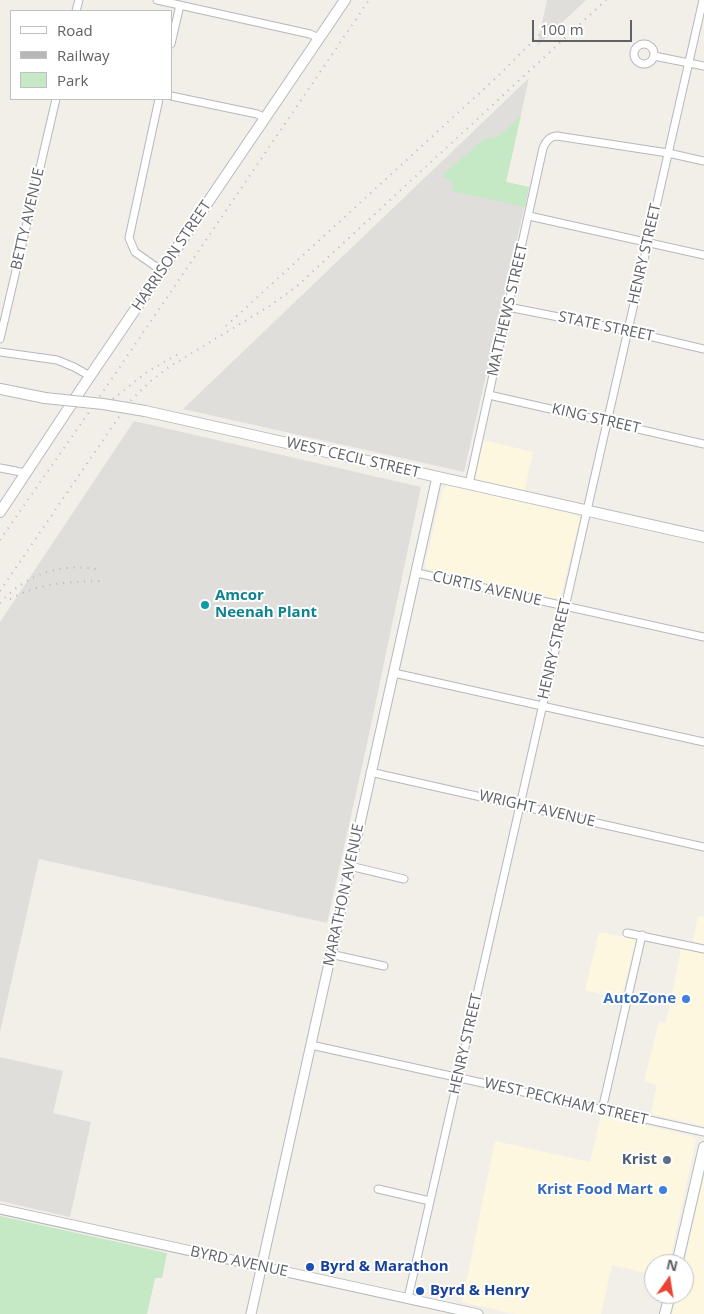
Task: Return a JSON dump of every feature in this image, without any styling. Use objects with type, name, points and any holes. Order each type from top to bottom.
[{"type":"main road","name":"HARRISON STREET","points":[[0,512],[345,0]]},
{"type":"main road","name":"WEST CECIL STREET","points":[[0,389],[45,398],[108,405],[145,412],[704,537]]},
{"type":"main road","points":[[679,1254],[704,1147]]},
{"type":"street","points":[[157,0],[310,34],[319,38]]},
{"type":"street","name":"HENRY STREET","points":[[408,1298],[703,0]]},
{"type":"street","points":[[172,40],[180,5]]},
{"type":"street","points":[[654,56],[704,66]]},
{"type":"street","points":[[172,96],[257,114],[265,118]]},
{"type":"street","name":"BETTY AVENUE","points":[[0,339],[56,100]]},
{"type":"street","points":[[159,100],[129,238],[135,252],[162,271]]},
{"type":"street","name":"MATTHEWS STREET","points":[[469,484],[543,148],[549,138],[557,136],[668,153]]},
{"type":"street","points":[[668,153],[704,161]]},
{"type":"street","points":[[529,216],[704,255]]},
{"type":"street","name":"STATE STREET","points":[[508,307],[704,349]]},
{"type":"street","points":[[0,352],[57,360],[74,366],[90,376]]},
{"type":"street","name":"KING STREET","points":[[489,395],[704,444]]},
{"type":"street","points":[[0,468],[26,473]]},
{"type":"street","name":"MARATHON AVENUE","points":[[251,1314],[437,477]]},
{"type":"street","name":"CURTIS AVENUE","points":[[416,573],[704,637]]},
{"type":"street","points":[[394,673],[704,742]]},
{"type":"street","name":"WRIGHT AVENUE","points":[[370,772],[704,846]]},
{"type":"street","points":[[350,866],[404,878]]},
{"type":"street","points":[[627,933],[704,949]]},
{"type":"street","points":[[602,1110],[642,935]]},
{"type":"street","points":[[330,954],[384,966]]},
{"type":"street","name":"WEST PECKHAM STREET","points":[[311,1045],[704,1132]]},
{"type":"street","points":[[378,1189],[430,1201]]},
{"type":"street","name":"BYRD AVENUE","points":[[0,1209],[478,1314]]},
{"type":"shaded area","points":[[547,0],[586,0],[537,46]]},
{"type":"shaded area","points":[[529,78],[506,182],[529,187],[464,472],[183,409]]},
{"type":"shaded area","points":[[134,421],[421,487],[365,753],[327,923],[39,859],[0,1032],[0,622]]},
{"type":"shaded area","points":[[483,440],[533,452],[522,502],[576,515],[580,519],[560,598],[556,599],[426,568],[425,565],[443,488],[447,485],[472,490]]},
{"type":"shaded area","points":[[698,916],[704,917],[704,944],[693,941]]},
{"type":"shaded area","points":[[599,932],[636,939],[621,999],[585,990]]},
{"type":"shaded area","points":[[681,949],[704,954],[704,1126],[651,1114],[657,1085],[644,1081],[659,1021],[666,1023]]},
{"type":"shaded area","points":[[0,1057],[63,1071],[53,1113],[91,1122],[70,1217],[0,1201]]},
{"type":"shaded area","points":[[601,1115],[692,1136],[696,1140],[671,1254],[644,1254],[644,1273],[612,1265],[601,1314],[515,1314],[462,1302],[495,1141],[590,1162]]},
{"type":"shaded area","points":[[704,1175],[704,1314],[672,1314],[674,1304],[694,1304],[694,1254],[686,1254]]},
{"type":"green space","points":[[521,115],[506,182],[529,187],[525,207],[452,191],[453,182],[442,176],[483,140],[494,138],[505,131]]},
{"type":"green space","points":[[0,1216],[167,1253],[162,1278],[155,1278],[147,1314],[0,1314]]},
{"type":"railway","points":[[0,540],[369,0]]},
{"type":"railway","points":[[0,591],[132,399],[169,367],[268,307],[296,287],[606,0]]},
{"type":"railway","points":[[226,326],[498,76],[553,21]]},
{"type":"railway","points":[[113,399],[147,372],[178,354]]},
{"type":"railway","points":[[0,603],[20,585],[44,573],[69,568],[96,569]]},
{"type":"railway","points":[[10,599],[43,587],[65,583],[100,581]]},
{"type":"place","name":"Amcor Neenah Plant","points":[[205,605]]},
{"type":"place","name":"AutoZone","points":[[686,999]]},
{"type":"place","name":"Krist","points":[[667,1160]]},
{"type":"place","name":"Krist Food Mart","points":[[663,1190]]},
{"type":"place","name":"Byrd & Marathon","points":[[310,1267]]},
{"type":"place","name":"Byrd & Henry","points":[[420,1291]]}]
